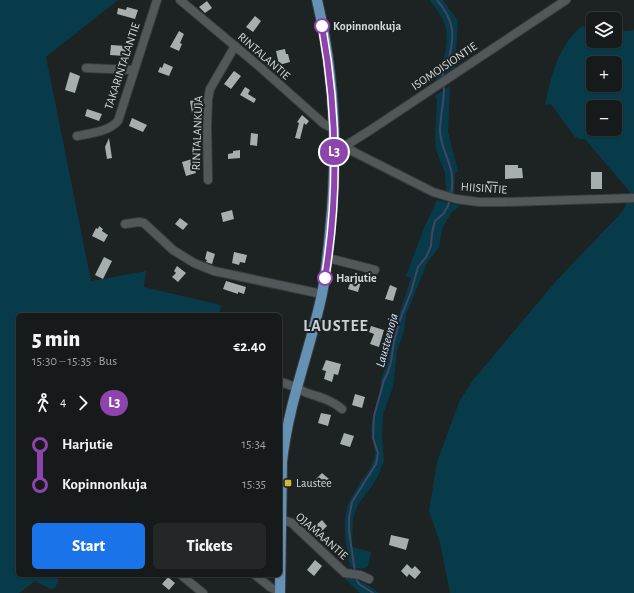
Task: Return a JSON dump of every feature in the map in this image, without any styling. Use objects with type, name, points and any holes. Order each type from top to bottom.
[{"type":"main road","points":[[282,462],[284,442],[296,387],[322,294],[328,258],[335,169],[330,66],[318,0]]},
{"type":"main road","points":[[280,577],[280,593]]},
{"type":"street","name":"TAKARINTALANTIE","points":[[77,136],[106,130],[113,127],[118,121],[133,70],[157,0]]},
{"type":"street","name":"RINTALANTIE","points":[[180,0],[324,124],[334,129]]},
{"type":"street","name":"ISOMOISIONTIE","points":[[345,146],[566,0]]},
{"type":"street","name":"RINTALANKUJA","points":[[208,180],[206,126],[210,89],[235,46]]},
{"type":"street","points":[[86,68],[133,70]]},
{"type":"street","points":[[334,146],[345,146]]},
{"type":"street","name":"HIISINTIE","points":[[345,146],[433,192],[454,198],[479,202],[634,198]]},
{"type":"street","points":[[126,224],[139,222],[144,223],[173,250],[183,257],[214,271],[322,294]]},
{"type":"street","points":[[328,258],[375,270]]},
{"type":"street","points":[[282,383],[328,400],[338,405],[342,409]]},
{"type":"street","name":"OJAMAANTIE","points":[[282,519],[292,523],[341,570],[369,579]]},
{"type":"street","points":[[183,577],[203,593]]},
{"type":"street","points":[[258,577],[280,593]]},
{"type":"shaded area","points":[[0,0],[118,0],[46,57],[91,281],[146,271],[144,287],[221,305],[219,313],[16,313],[16,577],[55,577],[59,580],[55,588],[51,589],[35,581],[19,593],[0,593]]},
{"type":"shaded area","points":[[429,0],[443,0],[458,21],[455,67],[436,80],[445,53],[447,39],[445,25],[442,18]]},
{"type":"shaded area","points":[[583,26],[586,28],[586,48],[622,48],[622,31],[634,30],[634,197],[585,139],[575,137],[551,104],[545,105],[559,56],[575,33]]},
{"type":"shaded area","points":[[450,86],[448,132],[458,171],[455,173],[454,195],[446,191],[445,173],[436,150],[435,137],[437,100],[435,96]]},
{"type":"shaded area","points":[[437,200],[460,206],[451,213],[442,229],[439,247],[427,263],[406,315],[404,331],[397,351],[393,387],[383,414],[382,437],[384,461],[372,486],[358,504],[353,518],[352,547],[371,552],[370,558],[368,565],[364,568],[350,567],[345,538],[347,507],[374,459],[375,454],[371,427],[379,398],[381,379],[387,364],[392,336],[411,278],[406,276],[424,228]]},
{"type":"shaded area","points":[[634,202],[634,593],[450,593],[440,543],[429,511],[437,462],[459,402],[473,380],[557,280],[621,213],[625,208],[626,203]]},
{"type":"shaded area","points":[[343,577],[362,582],[379,593],[360,593]]},
{"type":"building","points":[[207,1],[212,8],[205,13],[199,7]]},
{"type":"building","points":[[127,7],[138,10],[135,19],[117,14],[118,8],[126,10]]},
{"type":"building","points":[[255,16],[261,21],[253,32],[246,27]]},
{"type":"building","points":[[179,31],[184,34],[180,43],[182,44],[179,51],[170,47]]},
{"type":"building","points":[[111,45],[126,46],[125,56],[110,55]]},
{"type":"building","points":[[285,49],[290,62],[279,65],[276,51]]},
{"type":"building","points":[[164,63],[173,67],[169,76],[158,72]]},
{"type":"building","points":[[234,71],[241,76],[231,89],[224,84]]},
{"type":"building","points":[[70,72],[80,76],[75,93],[65,90]]},
{"type":"building","points":[[245,87],[250,90],[248,94],[256,99],[254,103],[240,95]]},
{"type":"building","points":[[198,99],[201,111],[192,113],[190,101]]},
{"type":"building","points":[[87,109],[102,114],[99,121],[85,116]]},
{"type":"building","points":[[302,115],[309,121],[306,125],[304,123],[300,139],[295,138],[299,123],[297,122]]},
{"type":"building","points":[[132,118],[147,125],[143,132],[129,126]]},
{"type":"building","points":[[251,133],[258,134],[257,146],[250,145]]},
{"type":"building","points":[[109,138],[112,158],[107,159],[105,147]]},
{"type":"building","points":[[240,150],[240,158],[228,159],[228,154],[233,153],[233,151]]},
{"type":"building","points":[[192,159],[196,173],[186,176],[182,162]]},
{"type":"building","points":[[505,165],[518,165],[518,168],[522,168],[523,178],[505,179]]},
{"type":"building","points":[[591,172],[602,172],[602,189],[591,189]]},
{"type":"building","points":[[487,181],[498,182],[498,187],[496,186],[495,191],[486,190]]},
{"type":"building","points":[[232,210],[234,219],[223,222],[221,213]]},
{"type":"building","points":[[180,218],[188,224],[183,230],[175,224]]},
{"type":"building","points":[[99,226],[103,229],[102,231],[108,235],[104,242],[92,236],[96,228],[98,229]]},
{"type":"building","points":[[207,251],[215,254],[212,264],[206,262],[207,260],[205,259]]},
{"type":"building","points":[[234,252],[247,255],[245,263],[240,262],[239,265],[232,263]]},
{"type":"building","points":[[104,257],[112,261],[103,279],[95,275]]},
{"type":"building","points":[[177,266],[186,273],[178,282],[172,277],[176,273],[174,271]]},
{"type":"building","points":[[353,275],[362,278],[358,292],[348,289]]},
{"type":"building","points":[[226,281],[246,287],[244,294],[238,292],[238,294],[223,289]]},
{"type":"building","points":[[390,285],[397,288],[393,301],[385,299]]},
{"type":"building","points":[[371,326],[384,330],[379,347],[370,344],[374,334],[369,332]]},
{"type":"building","points":[[326,360],[341,364],[338,375],[334,374],[332,382],[324,379],[326,371],[322,370]]},
{"type":"building","points":[[355,394],[365,397],[362,408],[352,405]]},
{"type":"building","points":[[321,413],[331,415],[328,426],[318,423]]},
{"type":"building","points":[[344,433],[354,436],[350,447],[340,444]]},
{"type":"building","points":[[322,473],[329,479],[323,486],[315,480]]},
{"type":"building","points":[[322,520],[327,526],[320,533],[314,527]]},
{"type":"building","points":[[391,535],[409,539],[406,550],[389,545]]},
{"type":"building","points":[[315,560],[322,566],[314,576],[307,570]]},
{"type":"building","points":[[407,564],[412,569],[415,566],[421,572],[415,579],[409,574],[407,577],[401,571]]},
{"type":"building","points":[[168,577],[175,583],[169,590],[162,584]]},
{"type":"waterway","name":"Lausteenoja","points":[[437,0],[447,15],[452,29],[452,44],[442,77]]},
{"type":"waterway","name":"Lausteenoja","points":[[444,88],[440,131],[443,147],[452,176],[451,194]]},
{"type":"waterway","name":"Lausteenoja","points":[[355,572],[349,531],[349,518],[352,502],[376,464],[378,453],[373,438],[374,416],[384,380],[391,362],[394,341],[418,267],[426,257],[431,246],[435,221],[443,214],[448,206],[450,198]]},
{"type":"waterway","name":"Lausteenoja","points":[[355,577],[359,584],[373,593]]},
{"type":"bus line","name":"L3","points":[[322,26],[330,66],[335,169],[332,215],[325,278]]},
{"type":"place","name":"Kopinnonkuja","points":[[322,26]]},
{"type":"place","name":"Harjutie","points":[[325,278]]},
{"type":"place","name":"Laustee","points":[[288,483]]},
{"type":"district","name":"LAUSTEE","points":[[336,325]]}]
